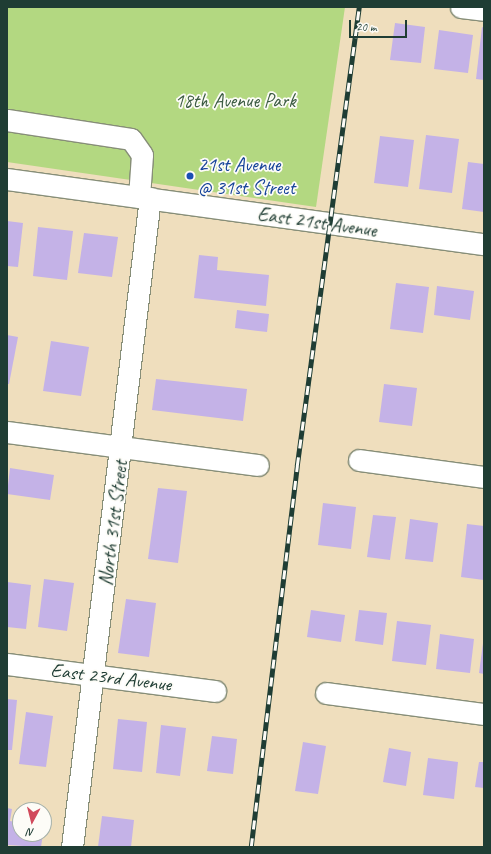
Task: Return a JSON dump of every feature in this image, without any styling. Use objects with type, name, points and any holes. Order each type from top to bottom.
[{"type":"street","points":[[461,7],[484,10]]},
{"type":"street","name":"North 31st Street","points":[[7,120],[131,139],[142,155],[145,198],[122,446],[72,847]]},
{"type":"street","name":"East 21st Avenue","points":[[7,179],[484,244]]},
{"type":"street","points":[[7,432],[258,465]]},
{"type":"street","points":[[359,460],[484,476]]},
{"type":"street","name":"East 23rd Avenue","points":[[7,664],[215,691]]},
{"type":"street","points":[[326,694],[484,714]]},
{"type":"green space","name":"18th Avenue Park","points":[[7,7],[345,7],[316,207],[7,162]]},
{"type":"building","points":[[395,23],[425,27],[421,63],[390,60]]},
{"type":"building","points":[[482,27],[484,28],[484,80],[476,79]]},
{"type":"building","points":[[439,30],[473,35],[468,73],[434,69]]},
{"type":"building","points":[[426,135],[459,139],[452,193],[419,189]]},
{"type":"building","points":[[380,136],[414,140],[408,187],[374,183]]},
{"type":"building","points":[[468,162],[484,164],[484,212],[462,209]]},
{"type":"building","points":[[7,221],[23,223],[18,267],[7,266]]},
{"type":"building","points":[[38,227],[73,231],[67,280],[33,276]]},
{"type":"building","points":[[84,233],[118,237],[112,277],[78,273]]},
{"type":"building","points":[[199,255],[218,257],[217,270],[269,275],[266,306],[194,298]]},
{"type":"building","points":[[396,283],[429,287],[423,333],[390,329]]},
{"type":"building","points":[[437,286],[474,291],[470,320],[434,315]]},
{"type":"building","points":[[237,310],[269,314],[267,332],[235,328]]},
{"type":"building","points":[[7,335],[18,337],[9,384],[7,384]]},
{"type":"building","points":[[51,341],[89,347],[81,396],[43,391]]},
{"type":"building","points":[[156,379],[247,389],[243,421],[152,410]]},
{"type":"building","points":[[384,384],[417,388],[412,426],[379,422]]},
{"type":"building","points":[[10,468],[54,475],[50,500],[7,494]]},
{"type":"building","points":[[158,488],[187,491],[178,563],[148,559]]},
{"type":"building","points":[[323,503],[356,507],[351,549],[318,545]]},
{"type":"building","points":[[373,515],[396,517],[390,560],[367,557]]},
{"type":"building","points":[[410,519],[438,523],[433,562],[405,559]]},
{"type":"building","points":[[467,524],[484,526],[484,580],[461,577]]},
{"type":"building","points":[[44,579],[74,583],[67,631],[38,627]]},
{"type":"building","points":[[7,582],[31,585],[26,629],[7,627]]},
{"type":"building","points":[[126,599],[156,603],[149,657],[118,653]]},
{"type":"building","points":[[311,610],[345,615],[341,642],[307,637]]},
{"type":"building","points":[[359,610],[387,613],[383,645],[355,641]]},
{"type":"building","points":[[397,621],[431,625],[426,665],[392,661]]},
{"type":"building","points":[[440,634],[474,639],[470,673],[436,669]]},
{"type":"building","points":[[484,643],[484,674],[479,673]]},
{"type":"building","points":[[7,699],[17,700],[12,750],[7,750]]},
{"type":"building","points":[[26,712],[53,716],[46,767],[19,764]]},
{"type":"building","points":[[118,719],[147,722],[142,772],[113,769]]},
{"type":"building","points":[[161,725],[186,728],[180,776],[156,773]]},
{"type":"building","points":[[212,736],[237,739],[233,774],[207,771]]},
{"type":"building","points":[[303,742],[326,746],[318,794],[295,791]]},
{"type":"building","points":[[389,748],[411,752],[406,786],[383,782]]},
{"type":"building","points":[[428,758],[458,762],[454,799],[423,795]]},
{"type":"building","points":[[479,762],[484,762],[484,788],[475,787]]},
{"type":"building","points":[[7,808],[12,809],[10,821],[12,821],[12,842],[42,842],[41,847],[7,845]]},
{"type":"building","points":[[102,816],[134,820],[131,847],[98,847]]},
{"type":"railway","points":[[251,847],[297,466],[359,7]]},
{"type":"place","name":"21st Avenue @ 31st Street","points":[[190,176]]}]
